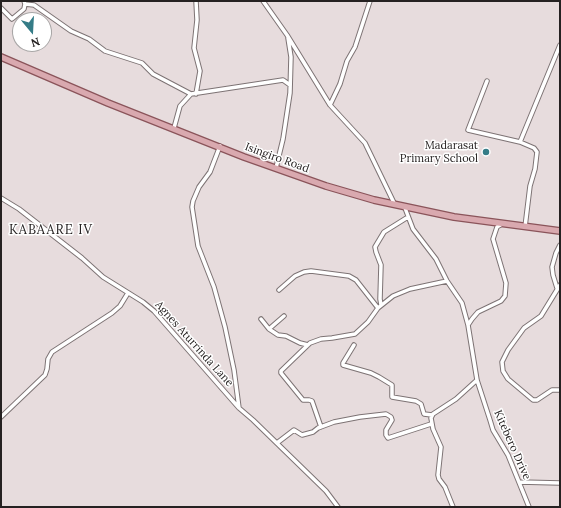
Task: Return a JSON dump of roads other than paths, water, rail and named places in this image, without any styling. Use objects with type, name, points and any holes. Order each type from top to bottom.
[{"type":"main road","name":"Isingiro Road","points":[[1,56],[108,103],[326,186],[405,208],[454,217],[560,231]]},
{"type":"street","points":[[196,1],[197,20],[194,48],[200,71],[196,94]]},
{"type":"street","points":[[263,1],[287,35],[330,105],[365,142],[395,205]]},
{"type":"street","points":[[330,105],[340,84],[347,61],[355,47],[370,1]]},
{"type":"street","points":[[1,8],[12,18],[24,9],[25,2],[34,5],[71,31],[89,39],[105,51],[142,64],[152,74],[191,94],[283,80],[290,85]]},
{"type":"street","points":[[276,168],[287,116],[290,85],[291,57],[287,35]]},
{"type":"street","points":[[520,142],[560,45]]},
{"type":"street","points":[[487,81],[468,130],[520,142],[534,148],[537,152],[536,169],[530,186],[525,227]]},
{"type":"street","points":[[174,128],[180,106],[191,94]]},
{"type":"street","points":[[220,146],[210,172],[199,187],[192,207],[198,246],[214,287],[225,327],[234,370],[239,408]]},
{"type":"street","name":"Agnes Aturrinda Lane","points":[[1,198],[19,209],[82,258],[103,277],[143,302],[154,311],[239,408],[326,491],[338,507]]},
{"type":"street","name":"Kitebero Drive","points":[[405,208],[417,235],[440,266],[447,281],[462,303],[468,324],[477,380],[493,430],[506,449],[530,507]]},
{"type":"street","points":[[380,307],[381,265],[375,247],[384,232],[408,217]]},
{"type":"street","points":[[468,324],[478,312],[501,301],[505,296],[506,283],[493,239],[494,232],[497,227],[502,224]]},
{"type":"street","points":[[560,245],[552,267],[553,275],[558,287],[541,316],[524,328],[508,350],[502,362],[508,379],[533,400],[537,400],[552,390],[560,390]]},
{"type":"street","points":[[280,290],[295,276],[304,272],[311,271],[349,276],[356,280],[380,307]]},
{"type":"street","points":[[321,427],[312,402],[309,400],[303,400],[281,373],[281,371],[308,345],[321,339],[355,334],[368,322],[380,307],[393,296],[410,289],[447,281]]},
{"type":"street","points":[[1,417],[45,376],[48,359],[52,352],[112,313],[120,306],[128,293]]},
{"type":"street","points":[[269,329],[284,316]]},
{"type":"street","points":[[261,319],[269,329],[278,335],[286,336],[308,345]]},
{"type":"street","points":[[354,345],[343,365],[371,373],[379,377],[392,385],[392,397],[416,401],[421,404],[424,414],[432,415]]},
{"type":"street","points":[[453,507],[445,487],[438,475],[441,448],[431,424],[431,418],[432,415],[456,399],[477,380]]},
{"type":"street","points":[[277,443],[294,430],[302,435],[313,432],[334,422],[386,414],[391,417],[392,420],[386,430],[386,435],[388,438],[431,424]]},
{"type":"street","points":[[519,482],[560,483]]},
{"type":"place","name":"Madarasat Primary School","points":[[486,152]]},
{"type":"district","name":"KABAARE IV","points":[[51,230]]}]
